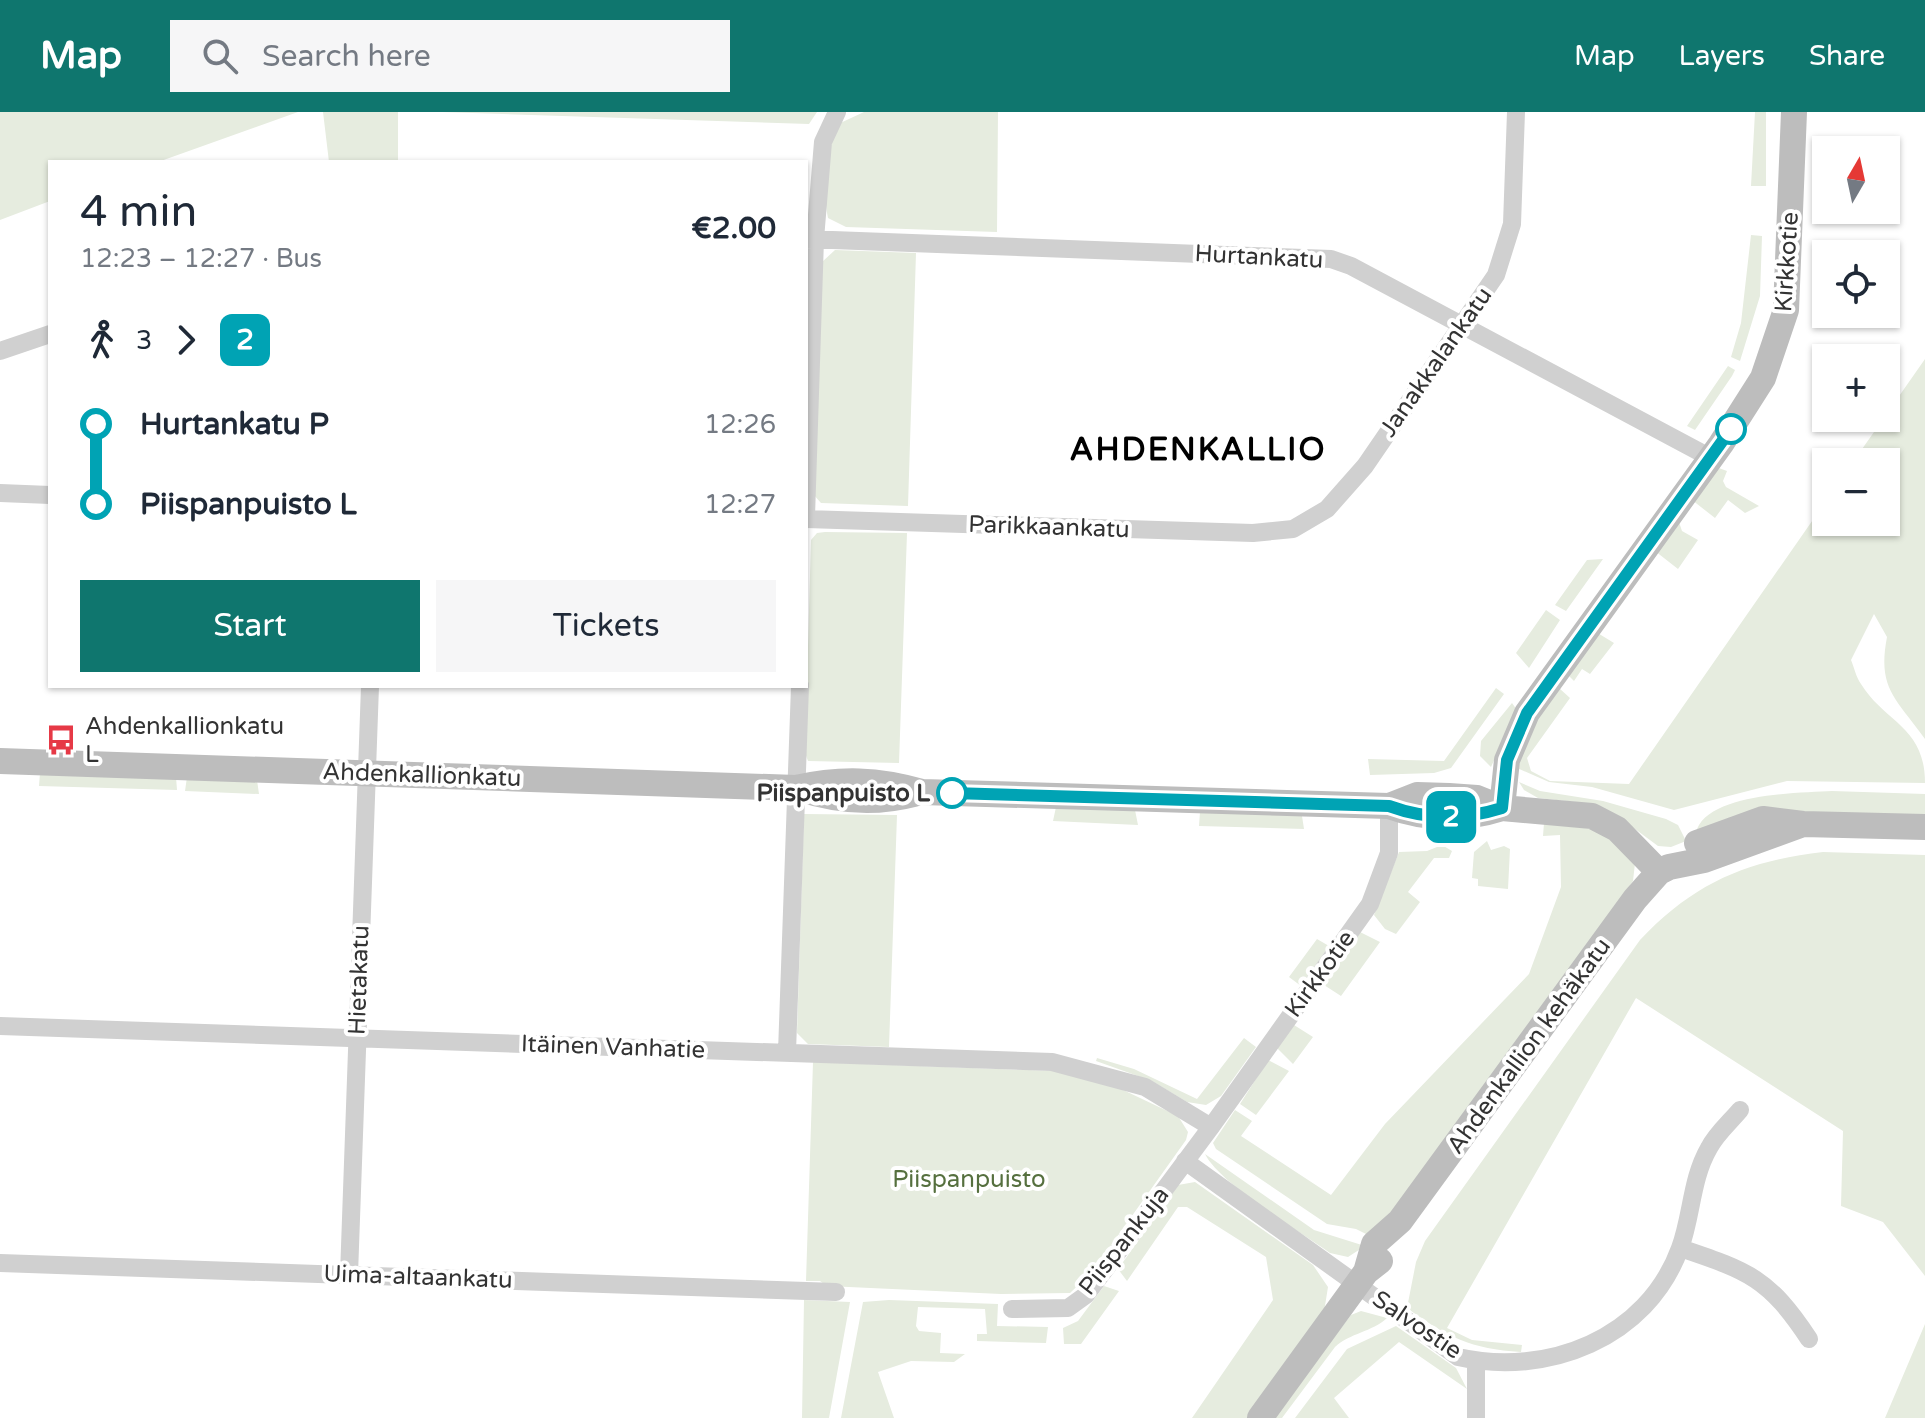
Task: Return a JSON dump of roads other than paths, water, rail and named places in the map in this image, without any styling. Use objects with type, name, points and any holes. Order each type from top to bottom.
[{"type":"street","points":[[808,378],[810,239],[823,142],[837,112]]},
{"type":"street","name":"Janakkalankatu","points":[[1293,529],[1327,509],[1365,466],[1496,275],[1512,224],[1516,112]]},
{"type":"street","name":"Kirkkotie","points":[[1502,808],[1507,760],[1527,713],[1752,398],[1781,330],[1788,292],[1794,112]]},
{"type":"street","name":"Hurtankatu","points":[[810,239],[1331,259],[1351,266],[1462,328],[1711,458]]},
{"type":"street","points":[[0,351],[48,335]]},
{"type":"street","points":[[0,493],[48,495]]},
{"type":"street","name":"Parikkaankatu","points":[[808,518],[1253,533],[1293,529]]},
{"type":"street","name":"Hietakatu","points":[[349,1275],[370,688]]},
{"type":"street","points":[[787,1052],[800,688]]},
{"type":"street","name":"Ahdenkallionkatu","points":[[0,761],[796,788],[827,798],[867,800],[922,792],[1389,806],[1416,816],[1443,817],[1477,816],[1502,808],[1579,814],[1604,820],[1664,869]]},
{"type":"street","name":"Kirkkotie","points":[[1211,1127],[1370,904],[1389,853],[1389,806]]},
{"type":"street","name":"Ahdenkallion kehäkatu","points":[[1260,1418],[1361,1278],[1374,1244],[1400,1221],[1635,899],[1664,869],[1696,843],[1747,822],[1763,819],[1803,824],[1925,827]]},
{"type":"street","name":"Itäinen Vanhatie","points":[[0,1026],[787,1052],[1071,1065],[1145,1087],[1211,1127]]},
{"type":"street","name":"Salvostie","points":[[1185,1161],[1361,1278],[1458,1357],[1476,1361],[1539,1362],[1576,1352],[1612,1333],[1641,1309],[1662,1282],[1680,1248],[1693,1190],[1708,1148],[1740,1110]]},
{"type":"street","name":"Piispankuja","points":[[1012,1309],[1068,1308],[1086,1295],[1211,1127]]},
{"type":"street","points":[[1680,1248],[1738,1267],[1766,1284],[1785,1302],[1809,1339]]},
{"type":"street","name":"Uima-altaankatu","points":[[0,1263],[836,1292]]},
{"type":"street","points":[[1476,1361],[1476,1418]]},
{"type":"place","name":"Ahdenkallionkatu L","points":[[61,740]]},
{"type":"place","name":"Piispanpuisto L","points":[[952,793]]},
{"type":"district","name":"AHDENKALLIO","points":[[1198,450]]},
{"type":"park label","name":"Piispanpuisto","points":[[969,1179]]}]
